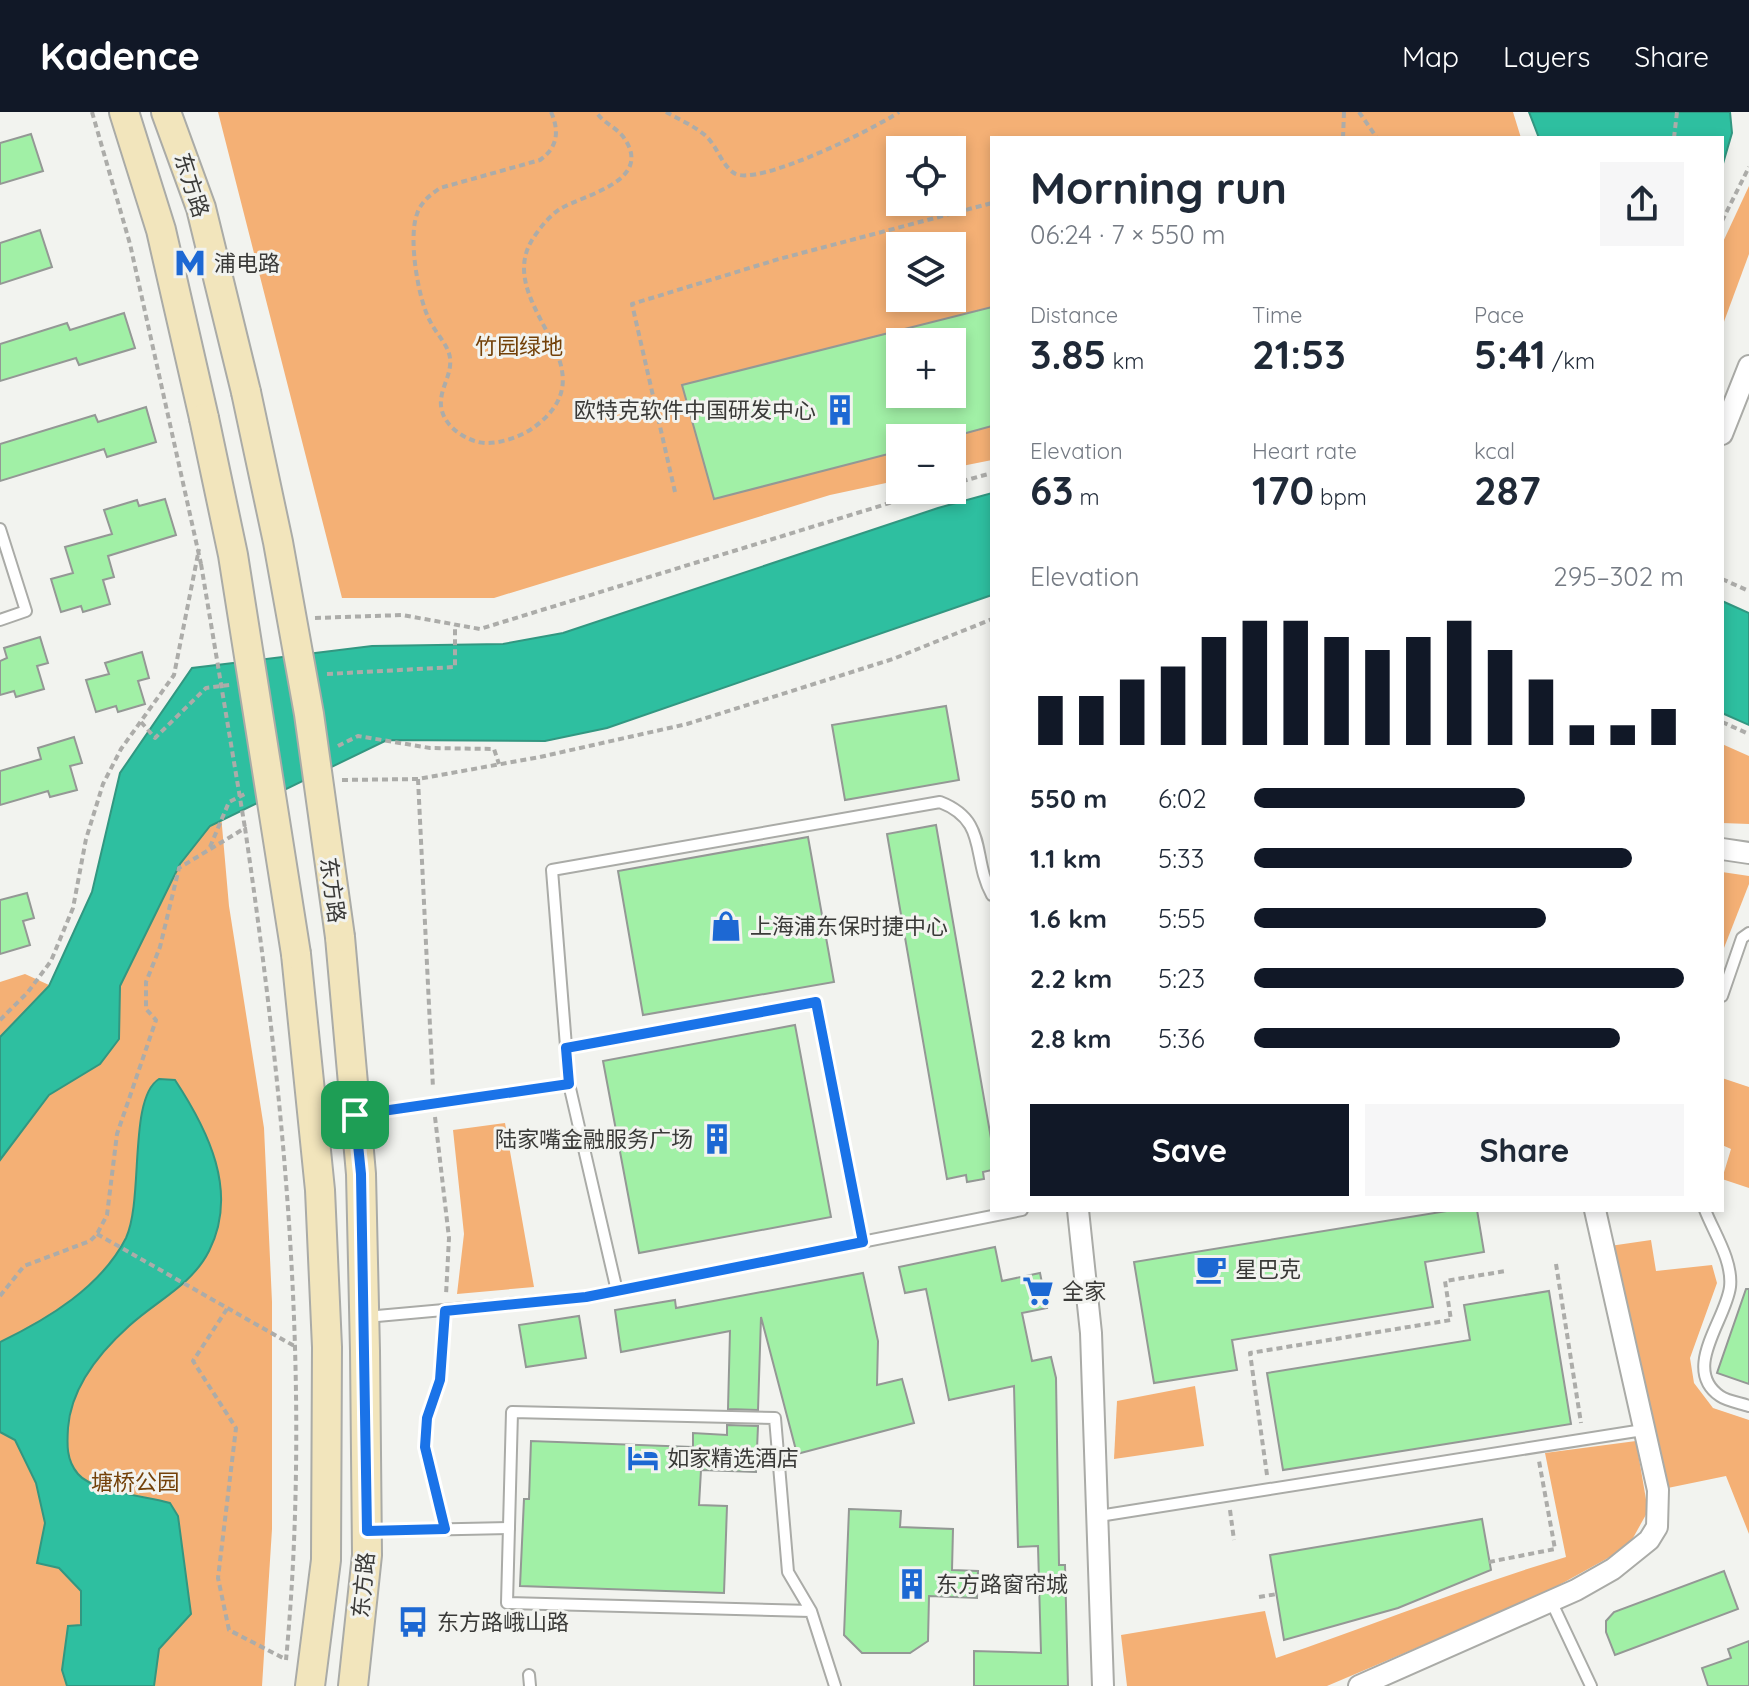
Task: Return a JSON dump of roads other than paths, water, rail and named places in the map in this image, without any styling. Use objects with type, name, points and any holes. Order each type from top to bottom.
[{"type":"main road","name":"东方路","points":[[124,112],[161,230],[233,555],[296,954],[320,1190],[327,1347],[326,1560],[310,1686]]},
{"type":"main road","name":"东方路","points":[[166,112],[201,208],[246,392],[278,542],[309,714],[340,937],[361,1174],[364,1317],[367,1555],[353,1686]]},
{"type":"street","points":[[1724,429],[1749,366]]},
{"type":"street","points":[[1724,849],[1749,853]]},
{"type":"street","points":[[1078,1212],[1091,1333],[1103,1686]]},
{"type":"street","points":[[1359,1686],[1551,1601],[1613,1569],[1649,1540],[1657,1527],[1658,1490],[1595,1212]]},
{"type":"lane","points":[[0,529],[26,611],[0,620]]},
{"type":"lane","points":[[617,1291],[569,1084],[552,870],[940,802],[959,810],[972,825],[990,891]]},
{"type":"lane","points":[[1724,990],[1742,938],[1749,933]]},
{"type":"lane","points":[[566,1048],[816,1002],[863,1242]]},
{"type":"lane","points":[[355,1115],[569,1084]]},
{"type":"lane","points":[[364,1317],[586,1297],[1012,1212]]},
{"type":"lane","points":[[1706,1212],[1728,1266],[1730,1287],[1704,1361],[1707,1382],[1720,1397],[1749,1406]]},
{"type":"lane","points":[[811,1611],[507,1603],[512,1412],[775,1418],[788,1572],[811,1611],[835,1686]]},
{"type":"lane","points":[[1099,1516],[1643,1430]]},
{"type":"lane","points":[[367,1531],[509,1528]]},
{"type":"lane","points":[[1551,1601],[1591,1686]]},
{"type":"place","name":"浦电路","points":[[190,263]]},
{"type":"place","name":"欧特克软件中国研发中心","points":[[840,410]]},
{"type":"place","name":"上海浦东保时捷中心","points":[[726,926]]},
{"type":"place","name":"陆家嘴金融服务广场","points":[[717,1139]]},
{"type":"place","name":"星巴克","points":[[1211,1269]]},
{"type":"place","name":"全家","points":[[1038,1291]]},
{"type":"place","name":"如家精选酒店","points":[[643,1458]]},
{"type":"place","name":"东方路窗帘城","points":[[912,1584]]},
{"type":"place","name":"东方路峨山路","points":[[413,1622]]},
{"type":"park label","name":"竹园绿地","points":[[519,346]]},
{"type":"park label","name":"塘桥公园","points":[[135,1482]]}]
